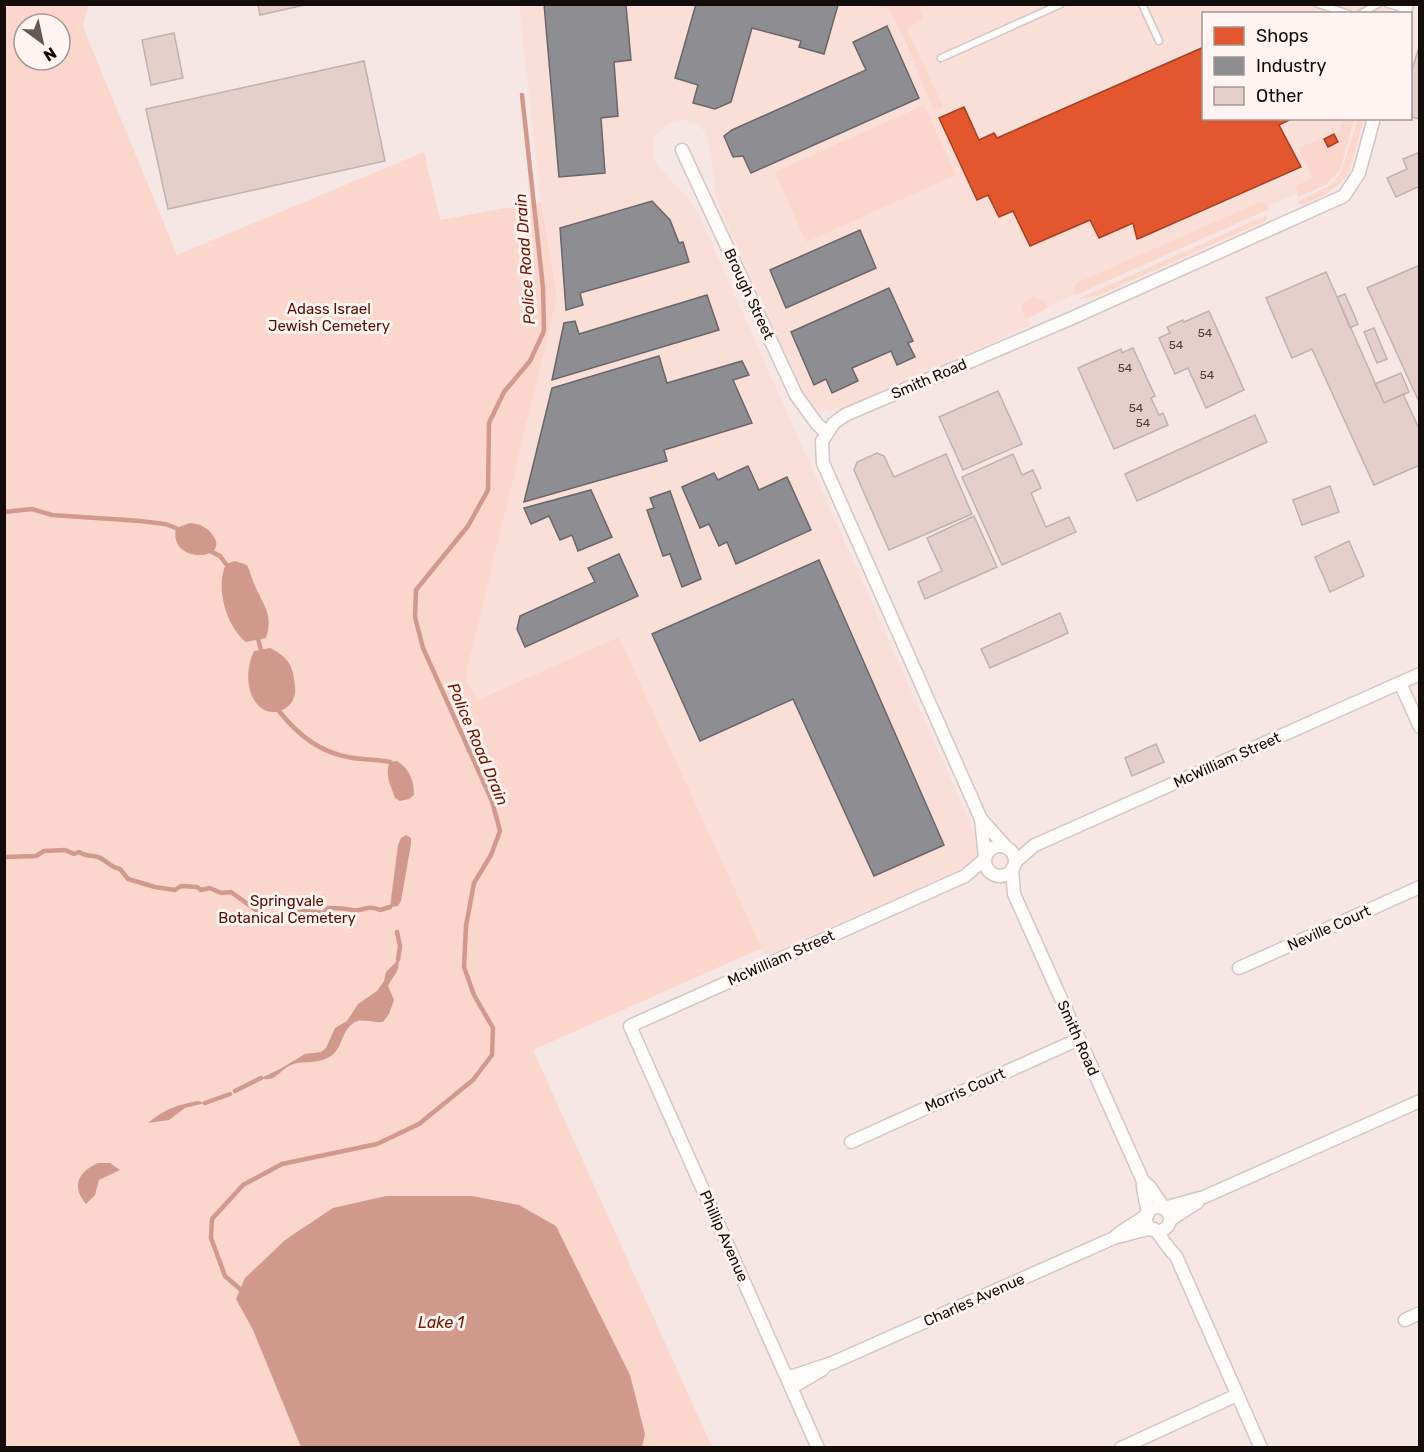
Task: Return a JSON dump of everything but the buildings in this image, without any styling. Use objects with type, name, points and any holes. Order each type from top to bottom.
[{"type":"street","name":"Smith Road","points":[[826,433],[844,415],[1072,318],[1344,196],[1359,173],[1373,120]]},
{"type":"street","name":"Brough Street","points":[[682,150],[796,395],[826,433]]},
{"type":"street","points":[[826,433],[822,441],[824,463],[981,819],[986,866],[994,874],[1006,874],[1013,865],[1013,854],[981,819]]},
{"type":"street","name":"McWilliam Street","points":[[1013,865],[1035,845],[1419,674]]},
{"type":"street","points":[[1400,683],[1419,727]]},
{"type":"street","name":"McWilliam Street","points":[[1006,847],[1035,845]]},
{"type":"street","points":[[985,858],[990,849],[1006,847]]},
{"type":"street","name":"McWilliam Street","points":[[630,1026],[965,876],[985,858]]},
{"type":"street","name":"Smith Road","points":[[1013,865],[1014,894]]},
{"type":"street","name":"Smith Road","points":[[994,874],[1014,894],[1143,1181],[1150,1187],[1164,1208]]},
{"type":"street","name":"McWilliam Street","points":[[965,876],[994,874]]},
{"type":"street","name":"Neville Court","points":[[1239,969],[1419,887]]},
{"type":"street","name":"Phillip Avenue","points":[[630,1026],[818,1448]]},
{"type":"street","name":"Morris Court","points":[[851,1142],[1079,1039]]},
{"type":"street","points":[[1261,1448],[1176,1256],[1147,1221],[1148,1214],[1156,1207],[1164,1208],[1204,1197],[1419,1101]]},
{"type":"street","name":"Smith Road","points":[[1143,1181],[1142,1190],[1148,1214]]},
{"type":"street","points":[[1153,1229],[1164,1229],[1170,1221],[1204,1197]]},
{"type":"street","points":[[1164,1208],[1169,1213],[1172,1234],[1177,1247],[1176,1256]]},
{"type":"street","name":"Charles Avenue","points":[[1116,1237],[1125,1228],[1148,1214]]},
{"type":"street","name":"Charles Avenue","points":[[789,1383],[1116,1237],[1144,1229],[1153,1229]]},
{"type":"street","points":[[1405,1320],[1419,1313]]},
{"type":"street","points":[[1121,1448],[1237,1395]]},
{"type":"lane","points":[[1142,4],[1158,41]]},
{"type":"lane","points":[[1318,4],[1343,12]]},
{"type":"lane","points":[[1364,12],[1378,4]]},
{"type":"lane","points":[[1388,4],[1406,9]]},
{"type":"lane","points":[[941,58],[1052,6],[1061,5]]},
{"type":"shaded area","points":[[519,5],[873,5],[889,9],[943,127],[908,48],[904,26],[921,5],[1388,5],[1386,12],[1202,12],[1202,120],[1356,120],[1340,170],[1330,178],[1027,316],[1031,325],[836,412],[817,409],[802,393],[716,198],[710,147],[704,131],[697,124],[683,120],[668,124],[656,135],[653,142],[654,158],[658,166],[688,198],[699,215],[979,843],[978,855],[972,863],[965,867],[766,956],[619,637],[476,700],[465,678],[557,297],[541,202]]},
{"type":"green space","name":"Springvale Botanical Cemetery","points":[[5,5],[88,5],[83,27],[177,255],[424,152],[440,220],[541,202],[557,297],[465,678],[477,700],[619,637],[762,948],[533,1050],[712,1447],[5,1448]]},
{"type":"green space","points":[[872,5],[928,5],[919,8],[923,19],[907,29],[943,107],[934,111],[889,9]]},
{"type":"green space","points":[[924,105],[956,175],[806,242],[775,172]]},
{"type":"green space","points":[[1343,120],[1354,120],[1340,170],[1327,184],[1298,197],[1296,186],[1312,178],[1299,148],[1340,131]]},
{"type":"green space","points":[[1358,120],[1364,120],[1349,172],[1339,184],[1322,196],[1303,205],[1297,202],[1331,185],[1340,175]]},
{"type":"green space","points":[[1260,202],[1265,203],[1269,209],[1076,295],[1074,293],[1074,287],[1079,282]]},
{"type":"green space","points":[[1267,215],[1267,219],[1263,222],[1097,296],[1078,299]]},
{"type":"green space","points":[[1034,296],[1045,302],[1048,308],[1026,319],[1022,312],[1022,303]]},
{"type":"water","points":[[190,523],[204,527],[212,534],[216,545],[213,551],[198,555],[188,553],[181,548],[176,540],[176,528]]},
{"type":"water","points":[[235,561],[247,565],[265,607],[269,623],[266,638],[246,642],[228,616],[222,595],[223,573],[226,564]]},
{"type":"water","points":[[270,648],[283,656],[289,664],[295,686],[295,695],[289,706],[275,712],[264,710],[255,702],[248,680],[249,665],[254,651]]},
{"type":"water","points":[[397,761],[408,772],[414,790],[414,795],[409,799],[400,801],[395,798],[388,776],[390,762]]},
{"type":"water","points":[[406,835],[411,838],[411,844],[401,901],[398,906],[390,907],[398,845],[401,838]]},
{"type":"water","points":[[398,960],[397,971],[388,986],[394,1000],[383,1022],[362,1020],[355,1022],[350,1025],[335,1053],[326,1059],[293,1064],[270,1079],[261,1078],[305,1054],[321,1052],[326,1048],[335,1028],[347,1021],[358,1004],[377,991],[384,981],[386,972]]},
{"type":"water","points":[[198,1101],[205,1103],[185,1108],[169,1120],[148,1123],[159,1114],[172,1108]]},
{"type":"water","points":[[98,1163],[110,1163],[120,1170],[99,1180],[95,1195],[86,1204],[79,1191],[79,1180],[81,1175]]},
{"type":"water","name":"Lake 1","points":[[386,1196],[472,1196],[519,1205],[556,1226],[630,1375],[645,1434],[642,1447],[301,1447],[253,1330],[236,1299],[245,1278],[285,1240],[333,1208]]},
{"type":"waterway","name":"Police Road Drain","points":[[240,1289],[225,1276],[211,1238],[212,1219],[243,1185],[282,1164],[377,1144],[419,1124],[473,1080],[492,1055],[493,1028],[474,995],[464,967],[466,926],[474,883],[491,855],[500,831],[492,801],[423,648],[415,617],[416,590],[468,526],[488,490],[489,423],[504,392],[530,361],[544,331],[543,288],[522,95]]},
{"type":"waterway","points":[[4,512],[32,509],[52,515],[140,521],[165,524],[176,528]]},
{"type":"waterway","points":[[212,552],[220,556],[226,564]]},
{"type":"waterway","points":[[258,639],[261,650]]},
{"type":"waterway","points":[[279,711],[309,741],[328,751],[353,758],[390,762]]},
{"type":"waterway","points":[[4,857],[36,856],[44,851],[65,850],[74,854],[79,852],[101,858],[120,869],[128,879],[155,887],[175,890],[181,886],[197,887],[201,890],[210,888],[221,893],[231,892],[267,918],[305,911],[323,913],[328,908],[380,910],[390,907]]},
{"type":"waterway","points":[[397,932],[400,946],[398,960]]},
{"type":"waterway","points":[[235,1091],[261,1078]]},
{"type":"waterway","points":[[205,1103],[230,1094]]},
{"type":"park label","name":"Adass Israel Jewish Cemetery","points":[[329,318]]}]
